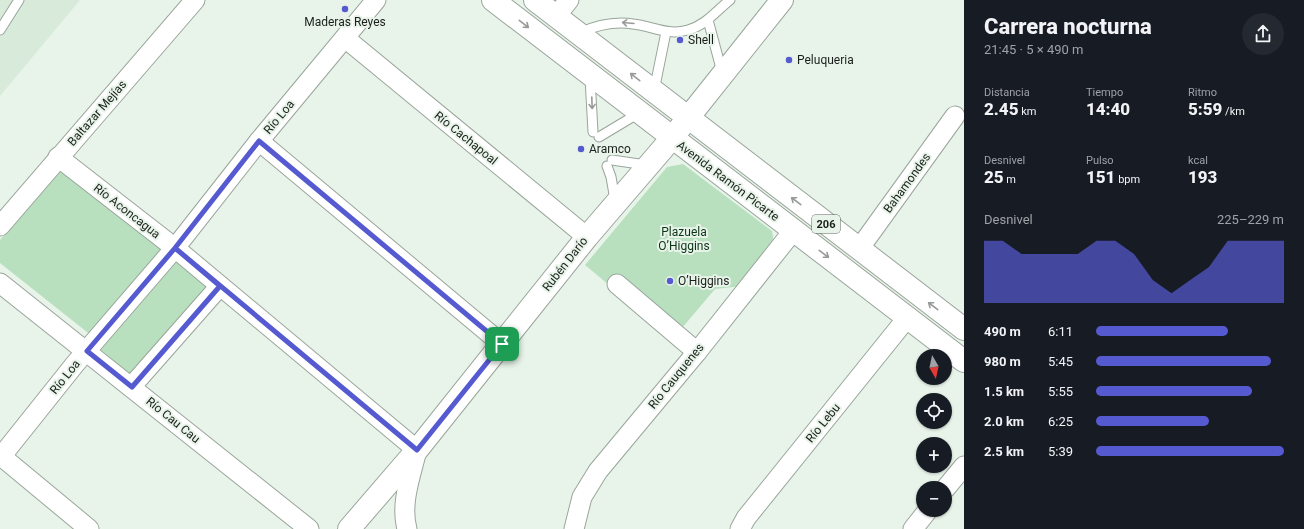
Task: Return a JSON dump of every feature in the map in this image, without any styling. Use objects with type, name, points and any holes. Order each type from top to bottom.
[{"type":"main road","name":"Avenida Ramón Picarte","points":[[493,0],[638,113],[964,361]]},
{"type":"main road","name":"Avenida Ramón Picarte","points":[[535,0],[562,8],[578,34],[964,329]]},
{"type":"main road","name":"Rubén Darío","points":[[349,529],[417,450],[587,237],[672,138],[782,0]]},
{"type":"street","name":"Baltazar Mejías","points":[[0,226],[195,0]]},
{"type":"street","name":"Río Loa","points":[[1,457],[87,351],[175,248],[259,141],[376,0]]},
{"type":"street","name":"Río Cachapoal","points":[[345,38],[587,237]]},
{"type":"street","name":"Bahamondes","points":[[859,249],[955,116]]},
{"type":"street","points":[[259,141],[502,344]]},
{"type":"street","name":"Río Aconcagua","points":[[58,157],[175,248],[417,450]]},
{"type":"street","name":"Río Cauquenes","points":[[574,529],[577,511],[589,483],[697,352],[793,230]]},
{"type":"street","name":"Río Cau Cau","points":[[0,283],[309,529]]},
{"type":"street","points":[[617,284],[697,352]]},
{"type":"street","points":[[132,387],[220,286]]},
{"type":"street","name":"Río Lebu","points":[[740,529],[746,518],[907,318]]},
{"type":"street","points":[[407,529],[405,521],[406,495],[417,450]]},
{"type":"street","points":[[1,457],[89,529]]},
{"type":"street","points":[[952,481],[964,466]]},
{"type":"street","points":[[913,529],[922,517]]},
{"type":"lane","points":[[0,30],[19,0]]},
{"type":"lane","points":[[578,34],[591,28],[619,23],[639,25],[666,32],[688,30],[708,20],[730,0]]},
{"type":"lane","points":[[708,20],[723,74]]},
{"type":"lane","points":[[654,93],[666,32]]},
{"type":"lane","points":[[589,74],[596,135],[638,113]]},
{"type":"lane","points":[[615,204],[610,163],[648,166]]},
{"type":"shaded area","points":[[0,0],[80,0],[0,96]]},
{"type":"green space","points":[[60,163],[163,251],[92,336],[0,263],[0,240]]},
{"type":"green space","name":"Plazuela O’Higgins","points":[[683,164],[772,231],[775,248],[742,286],[715,289],[682,328],[609,285],[585,265],[667,167]]},
{"type":"green space","points":[[176,257],[219,293],[141,384],[99,348]]},
{"type":"place","name":"Maderas Reyes","points":[[345,9]]},
{"type":"place","name":"Shell","points":[[680,40]]},
{"type":"place","name":"Peluqueria","points":[[789,60]]},
{"type":"place","name":"Aramco","points":[[581,149]]},
{"type":"place","name":"O’Higgins","points":[[670,281]]},
{"type":"route","points":[[502,344],[259,141],[175,248],[220,286],[132,387],[87,351],[175,248],[417,450],[502,344]]}]
